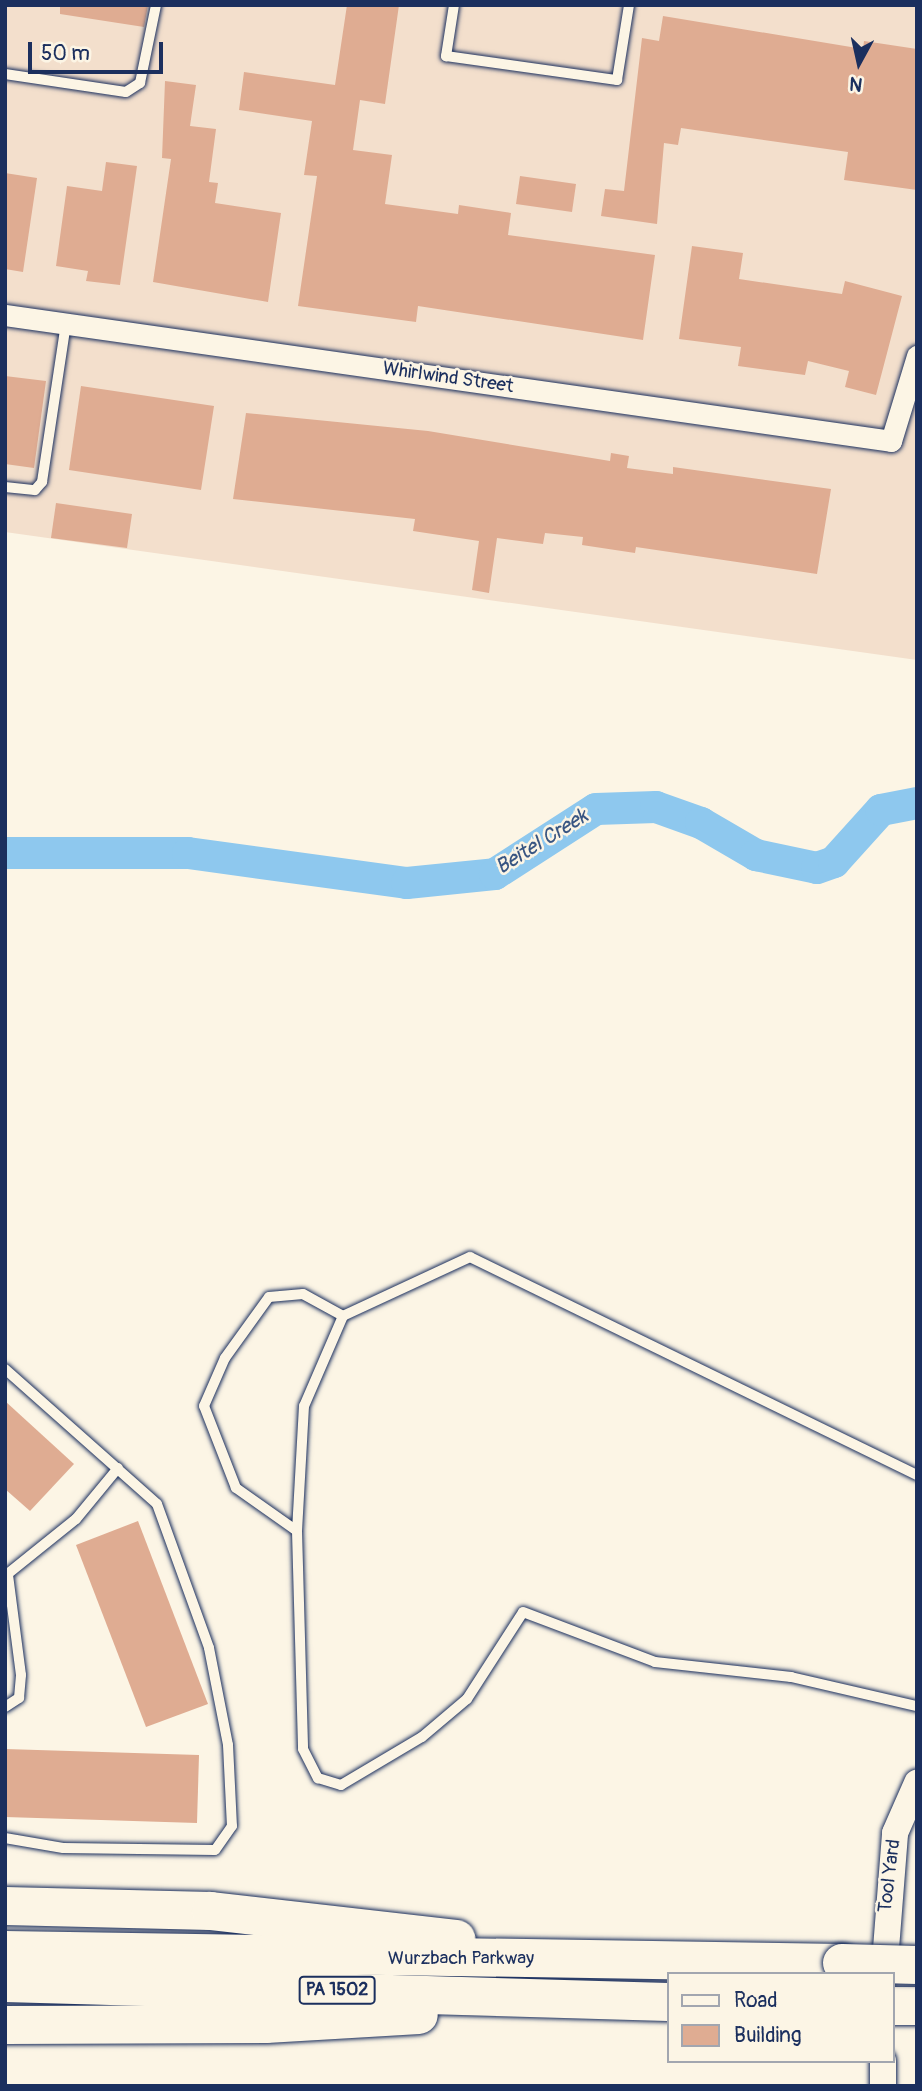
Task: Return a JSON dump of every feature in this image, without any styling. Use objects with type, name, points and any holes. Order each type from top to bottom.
[{"type":"highway","points":[[5,1906],[211,1911],[594,1958]]},
{"type":"highway","name":"Wurzbach Parkway","points":[[5,1950],[917,1965]]},
{"type":"highway","name":"Wurzbach Parkway","points":[[5,1983],[653,2002]]},
{"type":"highway","points":[[5,2025],[266,2024],[653,2002]]},
{"type":"highway","points":[[894,2006],[917,2006]]},
{"type":"street","name":"Whirlwind Street","points":[[5,315],[891,441],[917,356]]},
{"type":"street","name":"Tool Yard","points":[[884,1972],[895,1833],[917,1783]]},
{"type":"street","points":[[883,2063],[883,2086]]},
{"type":"lane","points":[[5,74],[126,92],[140,83],[156,5]]},
{"type":"lane","points":[[454,5],[446,56],[617,80],[629,5]]},
{"type":"lane","points":[[5,487],[35,490],[42,482],[66,324]]},
{"type":"lane","points":[[917,1475],[483,1259],[470,1257],[343,1317],[304,1406],[296,1531],[303,1749],[318,1778],[341,1785],[422,1737],[467,1699],[523,1612],[655,1662],[791,1677],[917,1706]]},
{"type":"lane","points":[[296,1531],[236,1488],[204,1406],[225,1358],[269,1297],[303,1294],[343,1317]]},
{"type":"lane","points":[[5,1369],[157,1504],[209,1648],[228,1745],[232,1826],[215,1850],[63,1848],[5,1838]]},
{"type":"lane","points":[[5,1707],[19,1698],[21,1675],[7,1575],[76,1519],[118,1468]]},
{"type":"shaded area","points":[[5,5],[917,5],[917,660],[5,532]]},
{"type":"building","points":[[60,5],[148,5],[144,27],[60,14]]},
{"type":"building","points":[[347,5],[399,5],[385,104],[360,100],[353,150],[392,155],[385,204],[458,214],[459,205],[511,213],[508,235],[655,255],[643,340],[418,306],[416,322],[298,306],[317,176],[304,175],[312,121],[239,110],[244,72],[335,85]]},
{"type":"building","points":[[663,16],[863,49],[864,41],[917,49],[917,190],[844,180],[848,152],[681,128],[678,145],[664,143],[657,224],[601,216],[605,189],[624,191],[642,38],[659,41]]},
{"type":"building","points":[[165,81],[196,85],[190,126],[216,129],[209,182],[218,183],[215,203],[281,213],[268,302],[153,282],[171,159],[162,158]]},
{"type":"building","points":[[106,162],[137,166],[120,285],[86,281],[88,271],[56,266],[67,186],[102,191]]},
{"type":"building","points":[[5,173],[37,178],[23,272],[5,269]]},
{"type":"building","points":[[520,176],[576,184],[572,212],[516,204]]},
{"type":"building","points":[[692,246],[743,253],[739,279],[842,294],[845,281],[902,296],[876,395],[845,387],[849,371],[808,361],[805,375],[738,366],[741,347],[679,339]]},
{"type":"building","points":[[5,376],[46,381],[34,468],[5,464]]},
{"type":"building","points":[[81,386],[214,406],[201,490],[69,470]]},
{"type":"building","points":[[246,413],[428,431],[610,461],[611,453],[629,456],[627,468],[673,474],[673,467],[831,489],[817,574],[636,547],[635,553],[582,545],[583,537],[545,533],[543,544],[497,538],[489,593],[472,590],[479,541],[413,531],[415,519],[233,499]]},
{"type":"building","points":[[56,503],[132,514],[127,548],[51,538]]},
{"type":"building","points":[[5,1401],[74,1464],[30,1511],[5,1489]]},
{"type":"building","points":[[138,1521],[208,1704],[146,1727],[76,1545]]},
{"type":"building","points":[[5,1749],[199,1755],[197,1823],[5,1817]]},
{"type":"waterway","name":"Beitel Creek","points":[[5,853],[188,853],[407,883],[495,874],[596,809],[656,807],[701,823],[756,855],[817,868],[834,862],[881,810],[917,803]]}]
